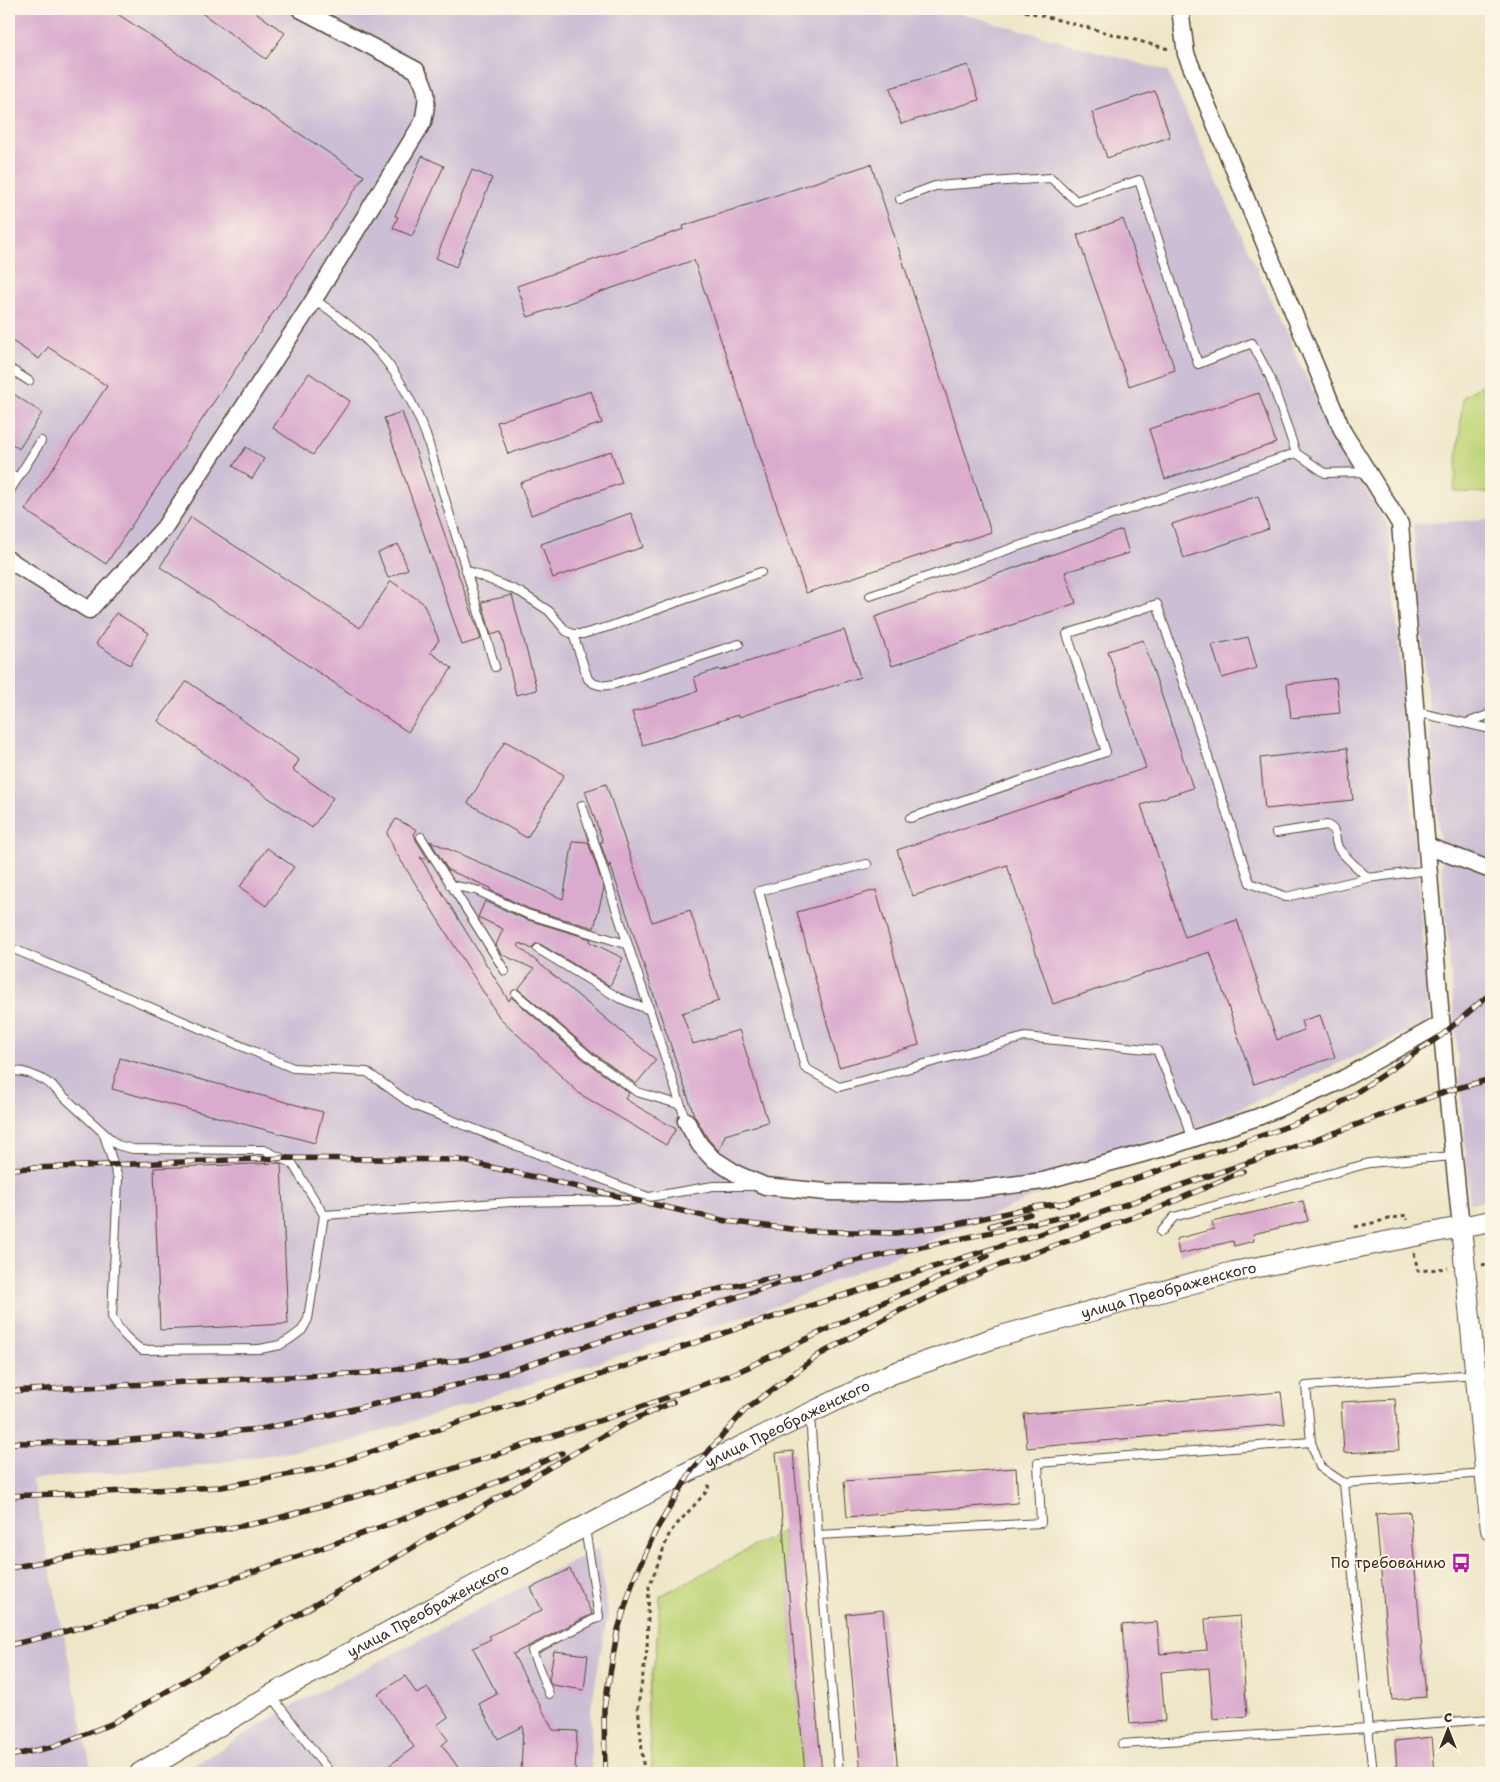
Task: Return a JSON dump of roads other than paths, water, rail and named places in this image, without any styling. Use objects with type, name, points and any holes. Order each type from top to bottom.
[{"type":"street","points":[[9,560],[89,610],[164,528],[314,299],[423,122],[428,101],[425,85],[416,70],[300,9]]},
{"type":"street","points":[[1180,9],[1186,54],[1343,432],[1400,524],[1453,1156],[1461,1227],[1484,1374],[1491,1530]]},
{"type":"street","points":[[1427,846],[1491,870]]},
{"type":"street","points":[[686,1121],[700,1145],[712,1158],[737,1174],[765,1186],[826,1192],[972,1190],[1043,1182],[1191,1140],[1258,1117],[1334,1084],[1441,1024]]},
{"type":"street","name":"улица Преображенского","points":[[150,1771],[271,1695],[585,1526],[810,1412],[891,1374],[997,1337],[1233,1272],[1491,1221]]},
{"type":"lane","points":[[900,199],[935,186],[1051,178],[1076,201],[1139,180],[1198,364],[1252,343],[1270,377],[1296,453],[1325,473],[1368,472]]},
{"type":"lane","points":[[314,299],[372,343],[393,368],[412,399],[426,435],[495,667]]},
{"type":"lane","points":[[9,368],[28,381]]},
{"type":"lane","points":[[9,492],[42,441]]},
{"type":"lane","points":[[870,596],[1296,453]]},
{"type":"lane","points":[[9,473],[18,478]]},
{"type":"lane","points":[[466,570],[520,592],[549,611],[566,631],[573,634],[583,634],[611,626],[761,572]]},
{"type":"lane","points":[[910,818],[1106,752],[1067,634],[1157,604],[1250,883],[1286,897],[1368,878],[1429,870]]},
{"type":"lane","points":[[573,634],[588,679],[593,684],[604,686],[739,644]]},
{"type":"lane","points":[[1466,723],[1488,715],[1491,711]]},
{"type":"lane","points":[[1416,712],[1491,729]]},
{"type":"lane","points":[[582,806],[686,1121]]},
{"type":"lane","points":[[1276,833],[1327,825],[1332,827],[1335,830],[1338,848],[1368,878]]},
{"type":"lane","points":[[421,837],[505,970]]},
{"type":"lane","points":[[867,864],[758,891],[805,1068],[839,1087],[1025,1037],[1157,1050],[1184,1114],[1191,1140]]},
{"type":"lane","points":[[450,885],[476,890],[527,914],[626,944]]},
{"type":"lane","points":[[9,947],[293,1068],[367,1072],[413,1105],[648,1197]]},
{"type":"lane","points":[[538,949],[618,998],[650,1010]]},
{"type":"lane","points":[[516,994],[592,1059],[637,1092],[680,1105]]},
{"type":"lane","points":[[9,1070],[20,1070],[38,1076],[50,1084],[117,1145],[133,1149],[264,1150],[292,1163],[324,1215],[308,1319],[302,1330],[280,1345],[260,1349],[142,1350],[129,1341],[119,1330],[112,1317],[118,1178],[104,1135]]},
{"type":"lane","points":[[1161,1232],[1174,1217],[1369,1163],[1453,1156]]},
{"type":"lane","points":[[324,1215],[512,1202],[589,1202],[648,1197],[713,1186],[765,1186]]},
{"type":"lane","points":[[1484,1374],[1306,1386],[1311,1442],[1320,1467],[1344,1483],[1488,1472]]},
{"type":"lane","points":[[810,1412],[818,1534],[839,1773]]},
{"type":"lane","points":[[818,1534],[1041,1524],[1038,1463],[1311,1442]]},
{"type":"lane","points":[[1344,1483],[1373,1773]]},
{"type":"lane","points":[[550,1694],[532,1651],[599,1617],[585,1526]]},
{"type":"lane","points":[[271,1695],[330,1773]]},
{"type":"lane","points":[[1122,1744],[1491,1719]]},
{"type":"railway","points":[[1059,1205],[1275,1131],[1330,1110],[1442,1035],[1491,993]]},
{"type":"railway","points":[[1302,1145],[1447,1091],[1491,1079]]},
{"type":"railway","points":[[9,1496],[222,1487],[323,1468],[745,1326],[1039,1234],[1308,1142]]},
{"type":"railway","points":[[9,1169],[283,1158],[460,1160],[726,1221],[807,1231],[896,1233],[953,1225],[1033,1207],[1065,1203]]},
{"type":"railway","points":[[605,1773],[604,1709],[617,1633],[633,1581],[655,1532],[692,1470],[746,1409],[819,1355],[899,1311],[987,1270],[1159,1208],[1243,1171]]},
{"type":"railway","points":[[990,1226],[1030,1214]]},
{"type":"railway","points":[[9,1443],[107,1442],[261,1429],[307,1420],[491,1377],[836,1265],[1077,1214]]},
{"type":"railway","points":[[9,1568],[268,1521],[449,1470],[629,1411],[738,1372],[886,1301],[988,1256]]},
{"type":"railway","points":[[9,1391],[368,1373],[469,1359],[667,1300],[777,1277]]},
{"type":"railway","points":[[9,1756],[52,1747],[111,1724],[624,1424],[673,1402]]},
{"type":"railway","points":[[9,1645],[76,1629],[241,1576],[419,1513],[562,1453]]},
{"type":"place","name":"По требованию","points":[[1461,1563]]}]
